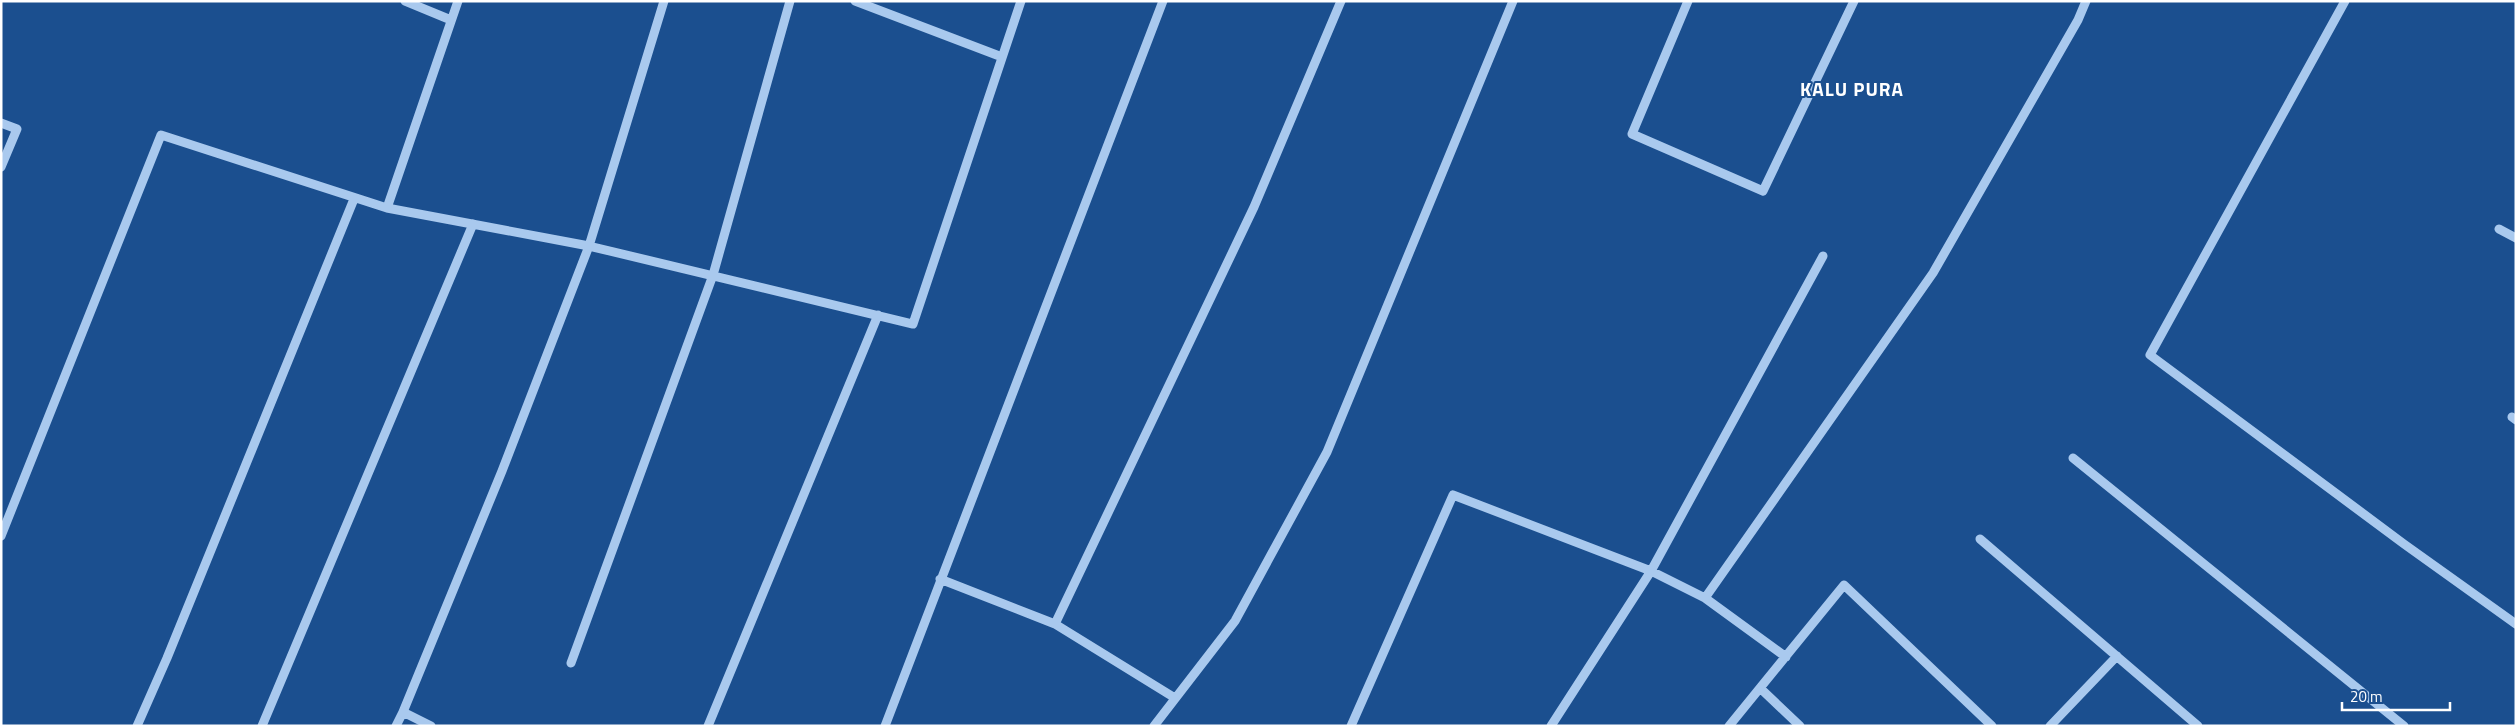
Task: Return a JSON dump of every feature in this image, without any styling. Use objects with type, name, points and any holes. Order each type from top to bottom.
[{"type":"street","points":[[405,1],[451,20]]},
{"type":"street","points":[[387,208],[458,1]]},
{"type":"street","points":[[396,726],[502,471],[589,246],[664,1]]},
{"type":"street","points":[[571,663],[713,276],[790,1]]},
{"type":"street","points":[[855,1],[1002,57]]},
{"type":"street","points":[[1,536],[161,135],[354,199],[387,208],[589,246],[913,324],[1021,1]]},
{"type":"street","points":[[885,726],[1163,1]]},
{"type":"street","points":[[1055,624],[1254,207],[1341,1]]},
{"type":"street","points":[[1154,726],[1235,621],[1327,452],[1513,1]]},
{"type":"street","points":[[1688,1],[1632,134],[1763,191],[1854,1]]},
{"type":"street","points":[[1705,598],[1933,273],[2078,20],[2086,1]]},
{"type":"street","points":[[2345,1],[2150,355],[2516,624]]},
{"type":"street","points":[[1,123],[17,130],[1,167]]},
{"type":"street","points":[[137,726],[167,658],[354,199]]},
{"type":"street","points":[[262,726],[474,224]]},
{"type":"street","points":[[2499,229],[2516,238]]},
{"type":"street","points":[[1551,726],[1651,571],[1823,256]]},
{"type":"street","points":[[708,726],[878,316]]},
{"type":"street","points":[[2073,458],[2404,726]]},
{"type":"street","points":[[1351,726],[1453,495],[1651,571],[1705,598],[1786,657]]},
{"type":"street","points":[[1980,539],[2198,726]]},
{"type":"street","points":[[940,580],[1055,624],[1175,698]]},
{"type":"street","points":[[1729,726],[1844,585],[1992,726]]},
{"type":"street","points":[[2050,726],[2117,656]]},
{"type":"street","points":[[1760,688],[1800,726]]},
{"type":"street","points":[[403,712],[431,726]]},
{"type":"district","name":"KALU PURA","points":[[1852,88]]}]
